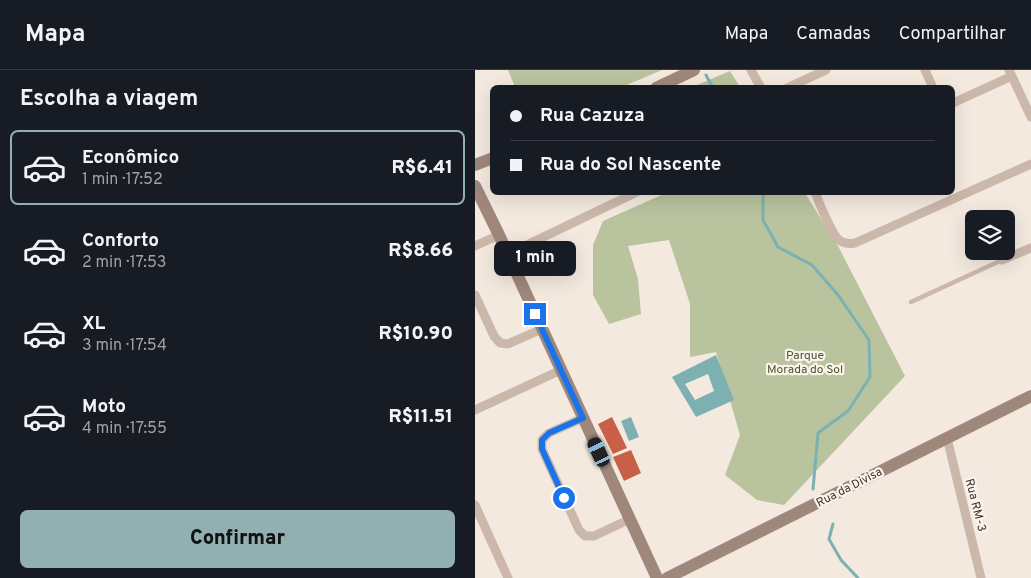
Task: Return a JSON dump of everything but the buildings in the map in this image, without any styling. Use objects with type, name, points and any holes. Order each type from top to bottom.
[{"type":"street","points":[[662,85],[694,70]]},
{"type":"street","points":[[751,70],[759,85]]},
{"type":"street","points":[[794,85],[826,70]]},
{"type":"street","points":[[925,70],[932,85]]},
{"type":"street","points":[[955,102],[1010,73],[1031,117]]},
{"type":"street","points":[[475,166],[490,159]]},
{"type":"street","points":[[816,195],[840,241],[847,244],[855,243],[1031,164]]},
{"type":"street","points":[[475,186],[657,578]]},
{"type":"street","points":[[508,254],[631,195]]},
{"type":"street","points":[[475,246],[499,235]]},
{"type":"street","points":[[1015,255],[1031,248]]},
{"type":"street","points":[[475,296],[495,336],[501,343],[508,344],[542,329]]},
{"type":"street","points":[[475,410],[561,370]]},
{"type":"street","name":"Rua da Divisa","points":[[667,578],[1031,396]]},
{"type":"street","points":[[583,418],[549,433],[542,440],[542,449],[579,530],[585,536],[594,536],[630,519]]},
{"type":"street","name":"Rua RM-3","points":[[947,438],[981,578]]},
{"type":"street","points":[[475,505],[507,578]]},
{"type":"lane","points":[[911,302],[1002,260]]},
{"type":"green space","points":[[508,70],[662,70],[627,85],[514,85]]},
{"type":"green space","points":[[730,71],[739,85],[697,85]]},
{"type":"green space","name":"Parque Morada do Sol","points":[[662,195],[806,195],[838,246],[905,376],[784,505],[757,500],[725,475],[740,435],[716,352],[690,357],[690,304],[669,240],[628,246],[638,279],[641,314],[609,324],[593,295],[593,245],[603,221]]},
{"type":"water","points":[[716,355],[734,400],[696,417],[672,377]],"holes":[[[708,374],[714,391],[695,400],[685,384]]]},
{"type":"water","points":[[631,417],[639,437],[629,441],[621,421]]},
{"type":"waterway","points":[[706,75],[711,85]]},
{"type":"waterway","points":[[763,195],[763,220],[778,247],[812,265],[838,295],[869,340],[870,377],[848,411],[818,433],[813,489]]},
{"type":"waterway","points":[[833,524],[829,539],[841,560],[858,578]]},
{"type":"route","points":[[535,314],[583,418],[549,433],[542,440],[542,449],[564,498]]}]
